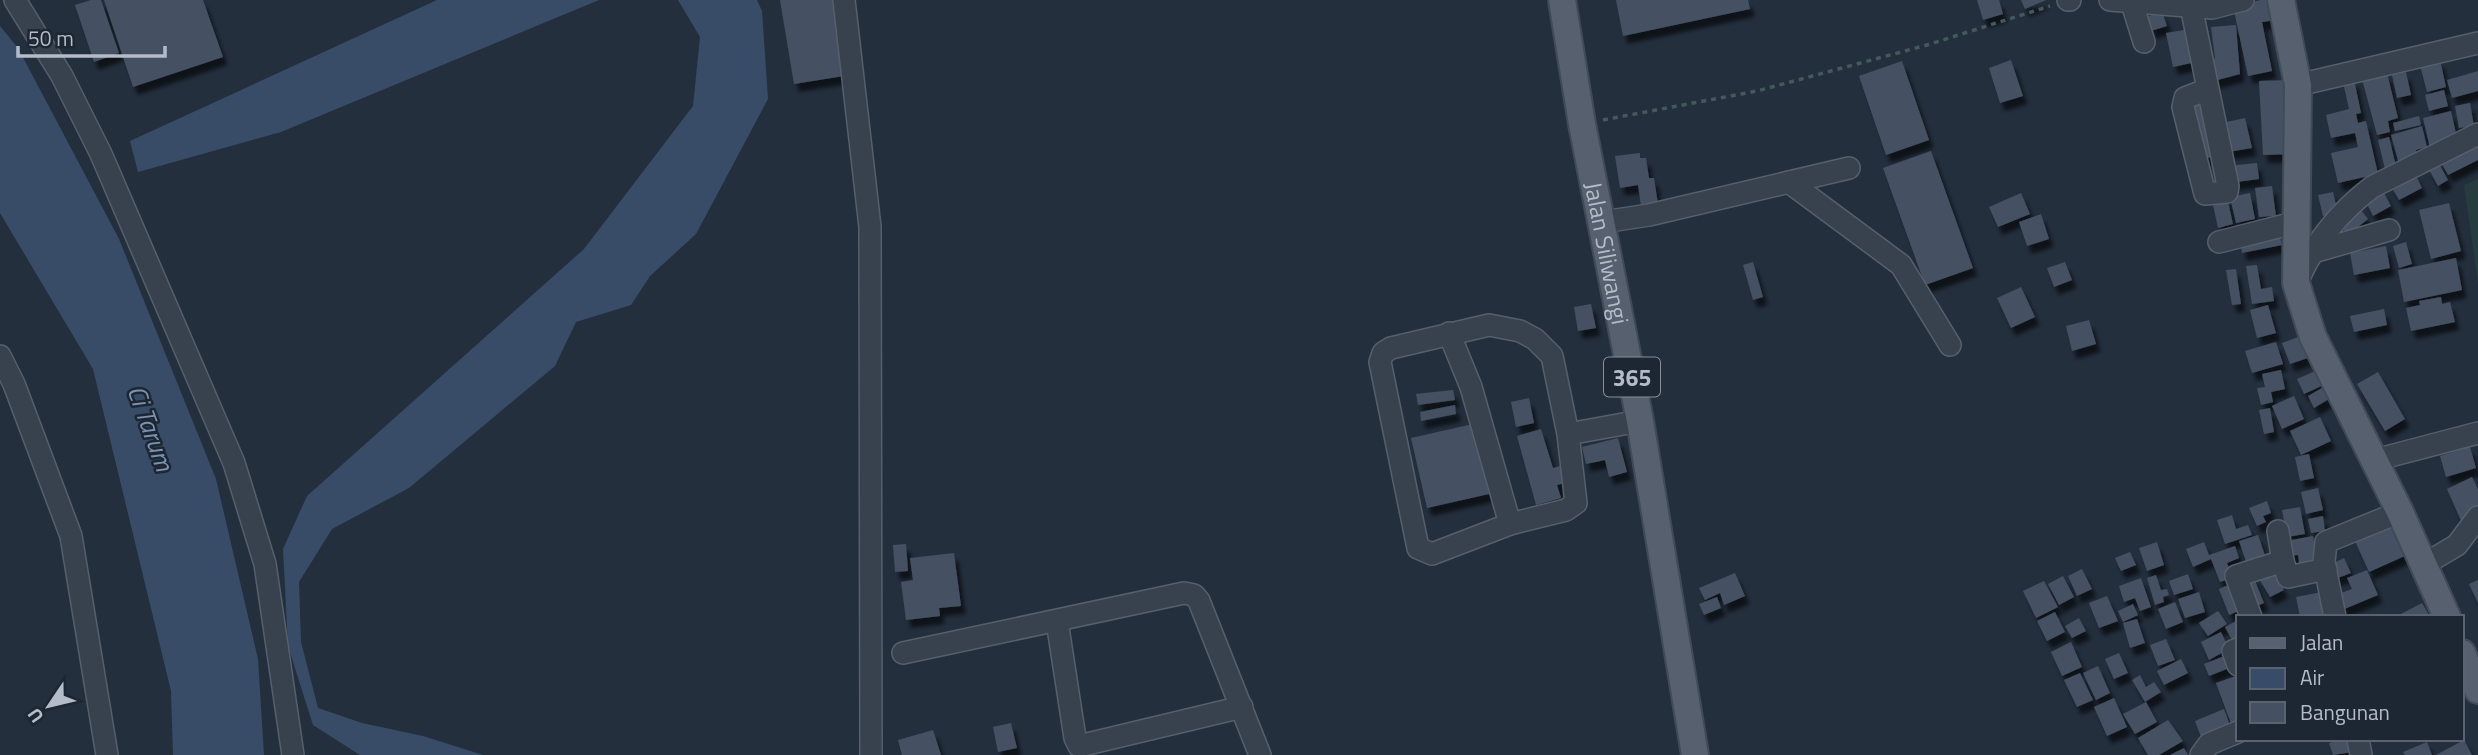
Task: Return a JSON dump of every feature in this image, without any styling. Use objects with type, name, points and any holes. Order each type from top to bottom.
[{"type":"main road","name":"Jalan Siliwangi","points":[[1562,0],[1582,124],[1640,421],[1695,755]]},
{"type":"main road","points":[[2281,0],[2298,85],[2296,282],[2313,337],[2425,564],[2446,615]]},
{"type":"main road","points":[[2464,658],[2478,690]]},
{"type":"street","points":[[15,0],[62,76],[101,153],[234,463],[265,564],[293,755]]},
{"type":"street","points":[[844,0],[870,226],[871,755]]},
{"type":"street","points":[[2110,0],[2212,8],[2243,0]]},
{"type":"street","points":[[2131,0],[2144,43]]},
{"type":"street","points":[[2191,6],[2208,89]]},
{"type":"street","points":[[2298,85],[2478,43]]},
{"type":"street","points":[[2296,282],[2323,233],[2357,198],[2372,187],[2478,134]]},
{"type":"street","points":[[1603,222],[1649,215],[1849,169]]},
{"type":"street","points":[[1789,182],[1900,264],[1950,345]]},
{"type":"street","points":[[2219,242],[2297,222]]},
{"type":"street","points":[[2310,253],[2389,230]]},
{"type":"street","points":[[1489,325],[1520,331],[1535,339],[1552,356],[1568,434],[1576,503],[1566,510],[1510,524],[1432,554],[1418,548],[1380,362],[1383,353],[1391,348],[1489,325]]},
{"type":"street","points":[[1449,333],[1471,387],[1510,524]]},
{"type":"street","points":[[0,356],[7,387],[71,536],[107,755]]},
{"type":"street","points":[[1568,434],[1640,421]]},
{"type":"street","points":[[2375,460],[2478,433]]},
{"type":"street","points":[[2334,615],[2323,551],[2326,542],[2400,512]]},
{"type":"street","points":[[2425,564],[2457,545],[2478,517]]},
{"type":"street","points":[[2278,531],[2288,577],[2326,569]]},
{"type":"street","points":[[2457,545],[2478,551]]},
{"type":"street","points":[[2250,615],[2236,576],[2283,561]]},
{"type":"street","points":[[903,653],[1184,593],[1199,601],[1260,755]]},
{"type":"street","points":[[1057,621],[1074,738],[1079,746],[1242,707]]},
{"type":"street","points":[[2202,755],[2209,744],[2236,733]]},
{"type":"path","points":[[1582,124],[1757,91],[1927,45],[2069,0]]},
{"type":"green space","points":[[2478,179],[2478,283],[2464,185]]},
{"type":"water","points":[[437,0],[599,0],[281,132],[138,172],[130,141]]},
{"type":"water","points":[[678,0],[757,0],[762,11],[768,99],[696,234],[650,276],[631,305],[576,322],[555,366],[409,488],[332,529],[299,582],[301,642],[318,708],[362,723],[423,736],[483,755],[360,755],[313,725],[288,646],[283,549],[307,496],[584,249],[693,106],[700,37]]},
{"type":"water","name":"Ci Tarum","points":[[0,26],[18,48],[119,239],[216,479],[258,659],[264,755],[173,755],[171,691],[93,369],[0,213]]},
{"type":"building","points":[[101,0],[119,53],[94,62],[75,5]]},
{"type":"building","points":[[104,0],[203,0],[223,57],[133,87]]},
{"type":"building","points":[[780,0],[837,0],[850,75],[794,84]]},
{"type":"building","points":[[1616,0],[1748,0],[1750,9],[1623,36]]},
{"type":"building","points":[[1977,0],[1999,0],[2003,14],[1983,20]]},
{"type":"building","points":[[2021,0],[2046,0],[2025,9]]},
{"type":"building","points":[[2271,0],[2276,20],[2262,22],[2272,71],[2248,76],[2233,6]]},
{"type":"building","points":[[2162,12],[2167,26],[2151,31],[2146,17]]},
{"type":"building","points":[[2236,25],[2240,74],[2214,81],[2209,66],[2215,58],[2211,27]]},
{"type":"building","points":[[2190,29],[2196,62],[2173,67],[2166,33]]},
{"type":"building","points":[[2011,60],[2023,96],[2000,103],[1989,68]]},
{"type":"building","points":[[2440,60],[2446,87],[2427,92],[2420,65]]},
{"type":"building","points":[[1902,61],[1929,140],[1886,155],[1859,76]]},
{"type":"building","points":[[2478,71],[2478,91],[2452,98],[2447,80]]},
{"type":"building","points":[[2406,72],[2411,95],[2397,98],[2392,75]]},
{"type":"building","points":[[2387,73],[2398,118],[2388,121],[2390,132],[2377,135],[2362,79]]},
{"type":"building","points":[[2354,79],[2361,113],[2356,114],[2358,123],[2366,121],[2378,174],[2338,183],[2331,153],[2358,147],[2355,133],[2331,138],[2326,115],[2349,109],[2343,82]]},
{"type":"building","points":[[2290,80],[2294,154],[2263,155],[2259,81]]},
{"type":"building","points":[[2444,90],[2448,106],[2429,111],[2425,95]]},
{"type":"building","points":[[2206,103],[2219,155],[2199,160],[2187,107]]},
{"type":"building","points":[[2470,103],[2474,126],[2459,128],[2455,106]]},
{"type":"building","points":[[2451,111],[2457,138],[2430,148],[2423,118]]},
{"type":"building","points":[[2419,116],[2421,125],[2395,131],[2393,123]]},
{"type":"building","points":[[2245,118],[2252,148],[2228,152],[2222,123]]},
{"type":"building","points":[[2422,126],[2427,147],[2416,150],[2418,158],[2399,164],[2391,135]]},
{"type":"building","points":[[2389,137],[2396,166],[2385,169],[2378,140]]},
{"type":"building","points":[[2478,140],[2478,160],[2448,175],[2440,160]]},
{"type":"building","points":[[1931,151],[1973,268],[1925,285],[1883,168]]},
{"type":"building","points":[[1640,153],[1640,158],[1646,158],[1649,178],[1654,178],[1658,204],[1641,206],[1638,185],[1620,188],[1615,156]]},
{"type":"building","points":[[2438,162],[2448,180],[2438,186],[2428,168]]},
{"type":"building","points":[[2257,163],[2259,179],[2229,183],[2227,166]]},
{"type":"building","points":[[2415,174],[2422,188],[2399,200],[2391,186]]},
{"type":"building","points":[[2272,186],[2276,216],[2259,217],[2255,188]]},
{"type":"building","points":[[2383,191],[2391,206],[2373,216],[2365,200]]},
{"type":"building","points":[[2333,192],[2338,213],[2323,216],[2318,195]]},
{"type":"building","points":[[2021,193],[2030,214],[1998,227],[1989,207]]},
{"type":"building","points":[[2250,193],[2255,219],[2236,223],[2230,197]]},
{"type":"building","points":[[2227,197],[2233,224],[2218,228],[2212,200]]},
{"type":"building","points":[[2449,203],[2461,251],[2431,259],[2419,210]]},
{"type":"building","points":[[2358,206],[2368,219],[2348,235],[2338,222]]},
{"type":"building","points":[[2041,214],[2049,239],[2027,246],[2019,222]]},
{"type":"building","points":[[2279,232],[2282,245],[2242,253],[2240,240]]},
{"type":"building","points":[[2406,242],[2412,264],[2399,268],[2393,246]]},
{"type":"building","points":[[2386,246],[2390,268],[2354,275],[2350,253]]},
{"type":"building","points":[[2456,258],[2462,290],[2404,302],[2398,270]]},
{"type":"building","points":[[1753,262],[1763,297],[1753,300],[1743,265]]},
{"type":"building","points":[[2065,262],[2072,280],[2054,287],[2047,268]]},
{"type":"building","points":[[2257,265],[2261,289],[2272,287],[2274,301],[2252,304],[2246,266]]},
{"type":"building","points":[[2236,269],[2241,304],[2232,305],[2226,270]]},
{"type":"building","points":[[2021,287],[2035,317],[2011,328],[1997,298]]},
{"type":"building","points":[[2441,297],[2442,304],[2450,302],[2455,322],[2411,331],[2406,308],[2420,305],[2419,301]]},
{"type":"building","points":[[1591,304],[1596,328],[1578,331],[1574,307]]},
{"type":"building","points":[[2268,305],[2276,333],[2257,338],[2250,310]]},
{"type":"building","points":[[2384,309],[2387,325],[2354,332],[2350,316]]},
{"type":"building","points":[[2089,320],[2096,344],[2072,351],[2066,326]]},
{"type":"building","points":[[2301,336],[2308,358],[2290,364],[2282,343]]},
{"type":"building","points":[[2276,342],[2283,364],[2252,373],[2245,351]]},
{"type":"building","points":[[2320,369],[2326,384],[2304,394],[2297,379]]},
{"type":"building","points":[[2281,370],[2285,389],[2271,392],[2273,402],[2261,405],[2257,388],[2265,387],[2262,374]]},
{"type":"building","points":[[2378,372],[2405,419],[2385,431],[2357,384]]},
{"type":"building","points":[[2322,388],[2329,399],[2314,408],[2308,396]]},
{"type":"building","points":[[1453,390],[1455,400],[1418,405],[1416,394]]},
{"type":"building","points":[[2294,396],[2304,419],[2282,429],[2272,406]]},
{"type":"building","points":[[1529,398],[1534,423],[1516,427],[1511,402]]},
{"type":"building","points":[[1455,405],[1456,414],[1421,421],[1420,412]]},
{"type":"building","points":[[2270,408],[2274,432],[2264,434],[2259,410]]},
{"type":"building","points":[[2320,417],[2331,441],[2301,455],[2290,431]]},
{"type":"building","points":[[1473,424],[1489,494],[1427,508],[1411,438]]},
{"type":"building","points":[[1541,429],[1553,468],[1560,466],[1565,483],[1557,485],[1561,498],[1536,505],[1517,436]]},
{"type":"building","points":[[1618,438],[1627,472],[1609,477],[1605,460],[1586,464],[1582,447]]},
{"type":"building","points":[[2470,447],[2476,468],[2446,477],[2440,456]]},
{"type":"building","points":[[2309,454],[2314,478],[2300,481],[2295,457]]},
{"type":"building","points":[[2472,477],[2478,489],[2478,507],[2462,523],[2447,489]]},
{"type":"building","points":[[2318,488],[2323,510],[2306,514],[2301,492]]},
{"type":"building","points":[[2267,501],[2271,513],[2263,516],[2266,522],[2257,526],[2249,508]]},
{"type":"building","points":[[2300,507],[2305,534],[2287,537],[2282,510]]},
{"type":"building","points":[[2232,515],[2236,529],[2248,525],[2252,535],[2225,544],[2217,520]]},
{"type":"building","points":[[2323,516],[2325,531],[2311,533],[2308,519]]},
{"type":"building","points":[[2394,524],[2407,555],[2369,572],[2355,541]]},
{"type":"building","points":[[2258,535],[2268,564],[2249,570],[2239,541]]},
{"type":"building","points":[[2313,536],[2318,567],[2300,569],[2298,555],[2288,556],[2286,541]]},
{"type":"building","points":[[2157,542],[2164,565],[2147,571],[2139,548]]},
{"type":"building","points":[[2204,542],[2209,555],[2235,546],[2239,558],[2227,563],[2233,578],[2220,582],[2211,559],[2193,567],[2186,549]]},
{"type":"building","points":[[906,544],[908,571],[895,572],[893,545]]},
{"type":"building","points":[[2130,552],[2136,565],[2121,571],[2115,558]]},
{"type":"building","points":[[954,553],[961,606],[939,608],[940,616],[906,620],[901,582],[913,580],[910,558]]},
{"type":"building","points":[[2344,558],[2351,573],[2335,579],[2329,565]]},
{"type":"building","points":[[2082,569],[2092,589],[2077,596],[2068,576]]},
{"type":"building","points":[[2272,569],[2284,590],[2270,597],[2258,577]]},
{"type":"building","points":[[2367,570],[2378,595],[2342,610],[2336,595],[2352,589],[2347,578]]},
{"type":"building","points":[[1735,573],[1745,596],[1724,605],[1720,593],[1705,600],[1699,588]]},
{"type":"building","points":[[2188,574],[2193,589],[2174,595],[2169,581]]},
{"type":"building","points":[[2156,575],[2161,590],[2167,589],[2169,595],[2163,597],[2164,602],[2155,605],[2147,578]]},
{"type":"building","points":[[2063,576],[2074,597],[2059,605],[2048,584]]},
{"type":"building","points":[[2253,576],[2264,603],[2254,607],[2243,581]]},
{"type":"building","points":[[2141,578],[2151,607],[2140,611],[2135,598],[2124,602],[2119,586]]},
{"type":"building","points":[[2478,580],[2478,603],[2469,584]]},
{"type":"building","points":[[2044,581],[2058,607],[2036,618],[2023,591]]},
{"type":"building","points":[[2235,582],[2246,608],[2229,615],[2219,589]]},
{"type":"building","points":[[2199,592],[2205,612],[2185,618],[2178,599]]},
{"type":"building","points":[[2322,592],[2327,615],[2300,615],[2296,597]]},
{"type":"building","points":[[2107,596],[2118,621],[2099,628],[2089,603]]},
{"type":"building","points":[[1717,597],[1721,608],[1704,615],[1699,604]]},
{"type":"building","points":[[2175,602],[2183,622],[2166,629],[2158,609]]},
{"type":"building","points":[[2422,603],[2429,615],[2399,615]]},
{"type":"building","points":[[2133,604],[2138,615],[2123,622],[2118,611]]},
{"type":"building","points":[[2218,611],[2227,624],[2208,636],[2199,623]]},
{"type":"building","points":[[2055,612],[2065,632],[2047,641],[2037,621]]},
{"type":"building","points":[[2079,618],[2086,631],[2072,638],[2065,626]]},
{"type":"building","points":[[2137,619],[2145,643],[2130,648],[2123,623]]},
{"type":"building","points":[[2236,621],[2235,646],[2225,627]]},
{"type":"building","points":[[2221,632],[2229,649],[2209,660],[2201,642]]},
{"type":"building","points":[[2166,639],[2175,660],[2158,666],[2150,645]]},
{"type":"building","points":[[2071,642],[2082,667],[2062,676],[2051,652]]},
{"type":"building","points":[[2119,653],[2128,673],[2114,679],[2105,659]]},
{"type":"building","points":[[2227,655],[2232,667],[2209,676],[2204,664]]},
{"type":"building","points":[[2181,659],[2188,673],[2164,685],[2157,671]]},
{"type":"building","points":[[2098,666],[2110,693],[2096,700],[2083,673]]},
{"type":"building","points":[[2080,673],[2093,700],[2077,707],[2064,680]]},
{"type":"building","points":[[2140,675],[2146,687],[2154,682],[2161,692],[2145,702],[2132,680]]},
{"type":"building","points":[[2236,676],[2236,728],[2233,729],[2216,683]]},
{"type":"building","points":[[2114,698],[2127,727],[2107,736],[2094,707]]},
{"type":"building","points":[[2146,702],[2157,722],[2135,734],[2123,714]]},
{"type":"building","points":[[2224,709],[2230,725],[2201,737],[2195,721]]},
{"type":"building","points":[[2168,720],[2183,741],[2159,755],[2148,755],[2138,738]]},
{"type":"building","points":[[1011,723],[1017,748],[998,752],[993,727]]},
{"type":"building","points":[[933,730],[941,755],[902,755],[898,740]]},
{"type":"building","points":[[2464,740],[2472,755],[2436,755]]},
{"type":"building","points":[[2350,741],[2353,752],[2333,755],[2329,743]]},
{"type":"building","points":[[2427,742],[2432,755],[2405,755],[2403,752]]},
{"type":"building","points":[[2184,748],[2188,755],[2170,755]]}]
